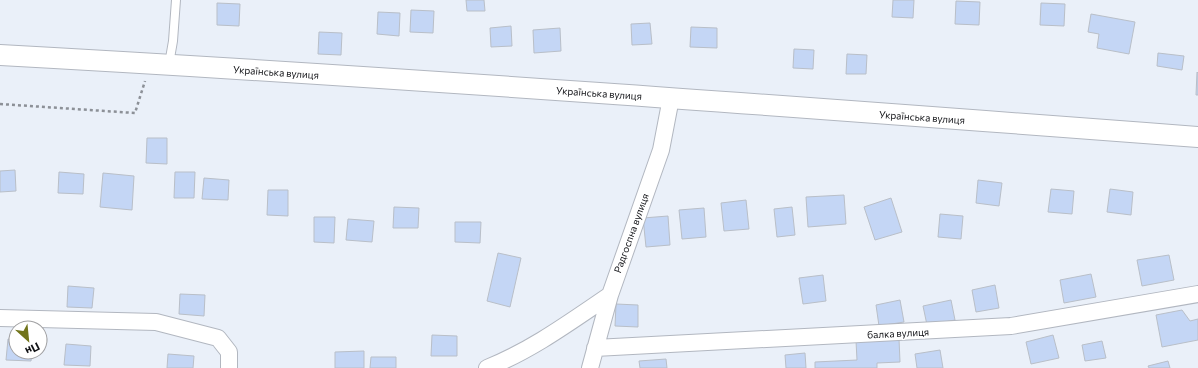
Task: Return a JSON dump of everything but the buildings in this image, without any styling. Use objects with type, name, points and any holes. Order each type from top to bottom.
[{"type":"street","name":"Українська вулиця","points":[[0,55],[671,98],[1198,137]]},
{"type":"street","name":"Радгоспна вулиця","points":[[590,368],[610,295],[661,150],[671,98]]},
{"type":"street","name":"балка вулиця","points":[[595,348],[1011,326],[1198,294]]},
{"type":"street","points":[[487,368],[504,361],[551,336],[610,295]]},
{"type":"street","points":[[0,318],[156,322],[218,338],[229,352],[229,368]]},
{"type":"lane","points":[[159,64],[173,41],[176,0]]},
{"type":"path","points":[[0,104],[135,113],[159,64]]}]
